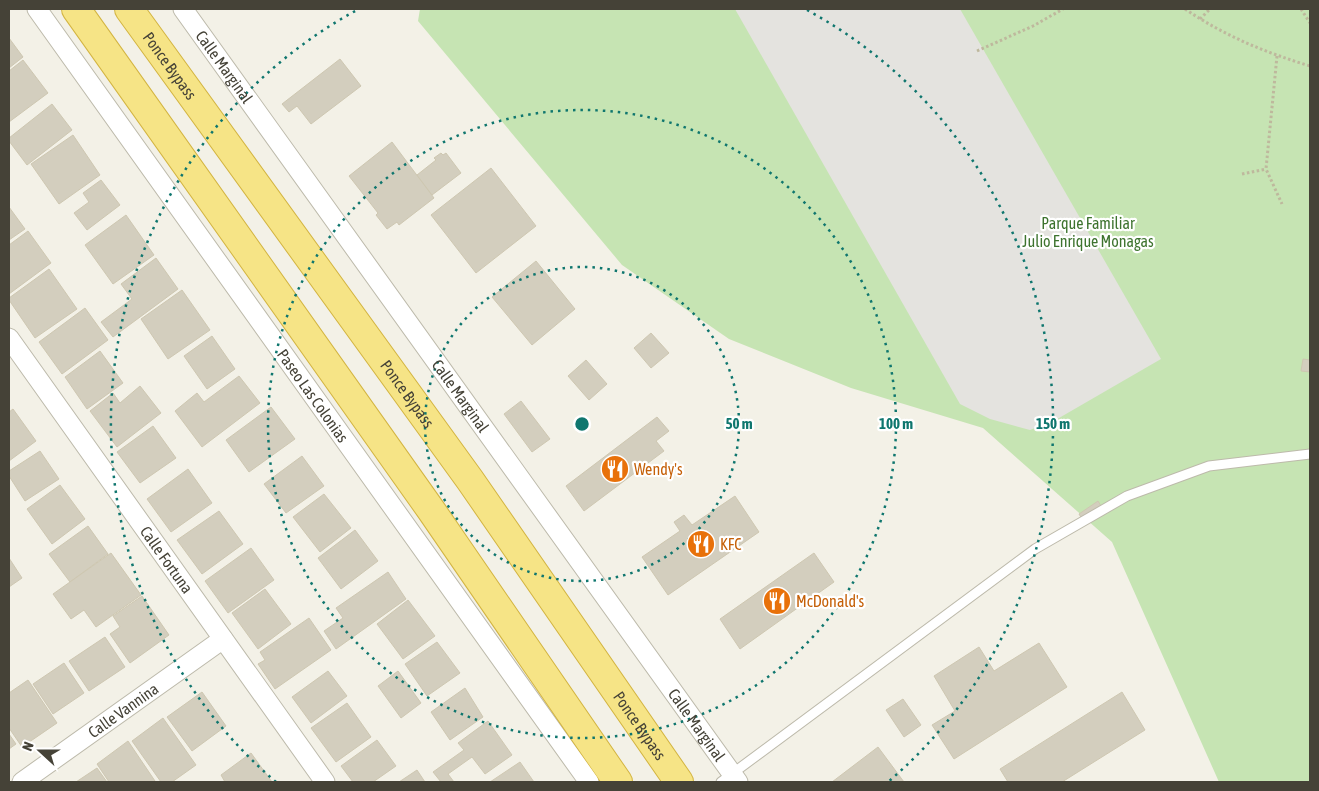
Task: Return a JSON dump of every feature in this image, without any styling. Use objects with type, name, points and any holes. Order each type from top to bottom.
[{"type":"highway","points":[[76,9],[437,518],[618,782]]},
{"type":"highway","name":"Ponce Bypass","points":[[129,9],[470,480],[679,782]]},
{"type":"street","name":"Paseo Las Colonias","points":[[37,9],[589,782]]},
{"type":"street","name":"Calle Marginal","points":[[184,9],[730,780]]},
{"type":"street","name":"Calle Fortuna","points":[[9,338],[325,782]]},
{"type":"street","name":"Calle Vannina","points":[[22,782],[223,639]]},
{"type":"lane","points":[[730,780],[1034,549],[1126,496],[1209,466],[1310,454]]},
{"type":"path","points":[[978,51],[1033,26],[1063,9]]},
{"type":"path","points":[[1185,9],[1242,42],[1277,56],[1310,66]]},
{"type":"path","points":[[1200,19],[1210,9]]},
{"type":"path","points":[[1301,9],[1310,23]]},
{"type":"path","points":[[1277,56],[1266,169],[1282,204]]},
{"type":"path","points":[[1242,174],[1266,169]]},
{"type":"green space","name":"Parque Familiar Julio Enrique Monagas","points":[[420,9],[1310,9],[1310,782],[1219,782],[1112,542],[983,428],[851,388],[729,339],[622,265],[418,21]]},
{"type":"shaded area","points":[[735,9],[960,9],[1161,359],[1059,418],[1030,430],[990,419],[960,404]]},
{"type":"building","points":[[9,38],[23,57],[9,68]]},
{"type":"building","points":[[340,59],[361,86],[311,124],[297,106],[289,112],[282,104]]},
{"type":"building","points":[[23,60],[48,93],[9,122],[9,71]]},
{"type":"building","points":[[52,104],[72,130],[27,165],[9,141],[9,138]]},
{"type":"building","points":[[73,135],[100,175],[59,204],[31,164]]},
{"type":"building","points":[[392,142],[434,198],[399,225],[397,222],[387,229],[376,215],[378,213],[349,176]]},
{"type":"building","points":[[441,153],[443,155],[446,153],[461,173],[432,195],[417,175],[436,160],[434,158]]},
{"type":"building","points":[[491,168],[536,226],[476,273],[431,215]]},
{"type":"building","points":[[101,180],[120,205],[87,230],[74,213],[89,202],[83,193]]},
{"type":"building","points":[[9,207],[25,229],[9,240]]},
{"type":"building","points":[[126,215],[154,255],[113,284],[85,245]]},
{"type":"building","points":[[28,231],[51,263],[9,294],[9,245]]},
{"type":"building","points":[[156,258],[178,289],[113,337],[101,322],[132,299],[121,284]]},
{"type":"building","points":[[536,261],[575,309],[532,345],[492,297]]},
{"type":"building","points":[[49,269],[77,309],[35,338],[9,298]]},
{"type":"building","points":[[182,290],[210,330],[168,359],[141,319]]},
{"type":"building","points":[[85,308],[108,340],[62,374],[39,342]]},
{"type":"building","points":[[651,333],[669,353],[651,368],[634,348]]},
{"type":"building","points":[[212,336],[235,369],[207,389],[184,356]]},
{"type":"building","points":[[100,351],[123,383],[87,409],[65,377]]},
{"type":"building","points":[[1303,359],[1310,360],[1310,372],[1301,371]]},
{"type":"building","points":[[586,360],[607,384],[589,400],[568,376]]},
{"type":"building","points":[[239,376],[260,403],[202,447],[175,411],[197,393],[204,402]]},
{"type":"building","points":[[140,386],[161,413],[117,447],[90,411],[113,393],[120,403]]},
{"type":"building","points":[[521,401],[550,439],[532,452],[504,414]]},
{"type":"building","points":[[271,407],[295,439],[249,472],[226,440]]},
{"type":"building","points":[[13,409],[36,441],[9,461],[9,412]]},
{"type":"building","name":"Wendy's","points":[[657,417],[669,431],[656,441],[664,451],[584,511],[566,486]]},
{"type":"building","points":[[153,426],[176,458],[140,483],[117,452]]},
{"type":"building","points":[[40,451],[59,479],[25,501],[9,476],[9,471]]},
{"type":"building","points":[[302,456],[324,486],[286,513],[264,484]]},
{"type":"building","points":[[188,469],[212,503],[171,532],[147,499]]},
{"type":"building","points":[[60,485],[85,519],[52,544],[27,509]]},
{"type":"building","points":[[324,494],[351,528],[320,552],[293,517]]},
{"type":"building","name":"KFC","points":[[735,496],[759,532],[668,595],[642,557],[680,531],[674,522],[684,515],[692,525]]},
{"type":"building","points":[[1098,501],[1101,506],[1082,519],[1079,514]]},
{"type":"building","points":[[219,511],[243,544],[202,574],[177,540]]},
{"type":"building","points":[[88,526],[108,554],[70,582],[49,554]]},
{"type":"building","points":[[355,530],[378,561],[341,589],[318,558]]},
{"type":"building","points":[[251,548],[274,580],[228,613],[205,581]]},
{"type":"building","points":[[111,553],[141,595],[96,627],[84,610],[71,619],[53,594]]},
{"type":"building","name":"McDonald's","points":[[814,553],[834,582],[740,649],[720,619]]},
{"type":"building","points":[[9,558],[22,578],[9,587]]},
{"type":"building","points":[[388,572],[406,599],[336,649],[324,631],[343,618],[336,608]]},
{"type":"building","points":[[265,589],[291,624],[258,649],[232,613]]},
{"type":"building","points":[[142,596],[169,635],[130,663],[110,634],[120,627],[113,616]]},
{"type":"building","points":[[408,600],[435,636],[403,659],[377,624]]},
{"type":"building","points":[[309,618],[331,650],[275,689],[258,664],[265,660],[260,652]]},
{"type":"building","points":[[105,637],[125,667],[89,691],[69,661]]},
{"type":"building","points":[[437,642],[460,673],[427,696],[405,664]]},
{"type":"building","points":[[1039,643],[1067,687],[954,759],[932,725],[955,711],[934,676],[979,647],[994,671]]},
{"type":"building","points":[[64,663],[84,693],[53,714],[33,684]]},
{"type":"building","points":[[328,671],[347,696],[311,723],[292,697]]},
{"type":"building","points":[[398,671],[421,703],[401,718],[378,686]]},
{"type":"building","points":[[28,680],[57,723],[22,747],[9,728],[9,693]]},
{"type":"building","points":[[465,688],[483,717],[450,740],[431,712]]},
{"type":"building","points":[[202,692],[226,726],[192,751],[167,717]]},
{"type":"building","points":[[1122,692],[1145,730],[1062,782],[1008,782],[1000,769]]},
{"type":"building","points":[[903,699],[921,725],[904,737],[886,710]]},
{"type":"building","points":[[347,703],[371,737],[336,762],[311,728]]},
{"type":"building","points":[[163,718],[196,765],[172,782],[161,782],[132,741]]},
{"type":"building","points":[[488,721],[512,755],[485,774],[472,757],[448,774],[454,782],[441,782],[433,772],[464,750],[458,743]]},
{"type":"building","points":[[9,734],[16,744],[9,749]]},
{"type":"building","points":[[377,740],[396,766],[373,782],[353,782],[341,766]]},
{"type":"building","points":[[128,741],[155,781],[109,782],[97,764]]},
{"type":"building","points":[[878,747],[904,782],[832,782]]},
{"type":"building","points":[[251,753],[272,782],[225,782],[221,775]]},
{"type":"building","points":[[520,762],[534,782],[490,782]]},
{"type":"building","points":[[97,768],[107,782],[76,782]]},
{"type":"building","points":[[417,770],[425,782],[399,782]]},
{"type":"place","name":"Wendy's","points":[[615,469]]},
{"type":"place","name":"KFC","points":[[701,544]]},
{"type":"place","name":"McDonald's","points":[[777,601]]}]
